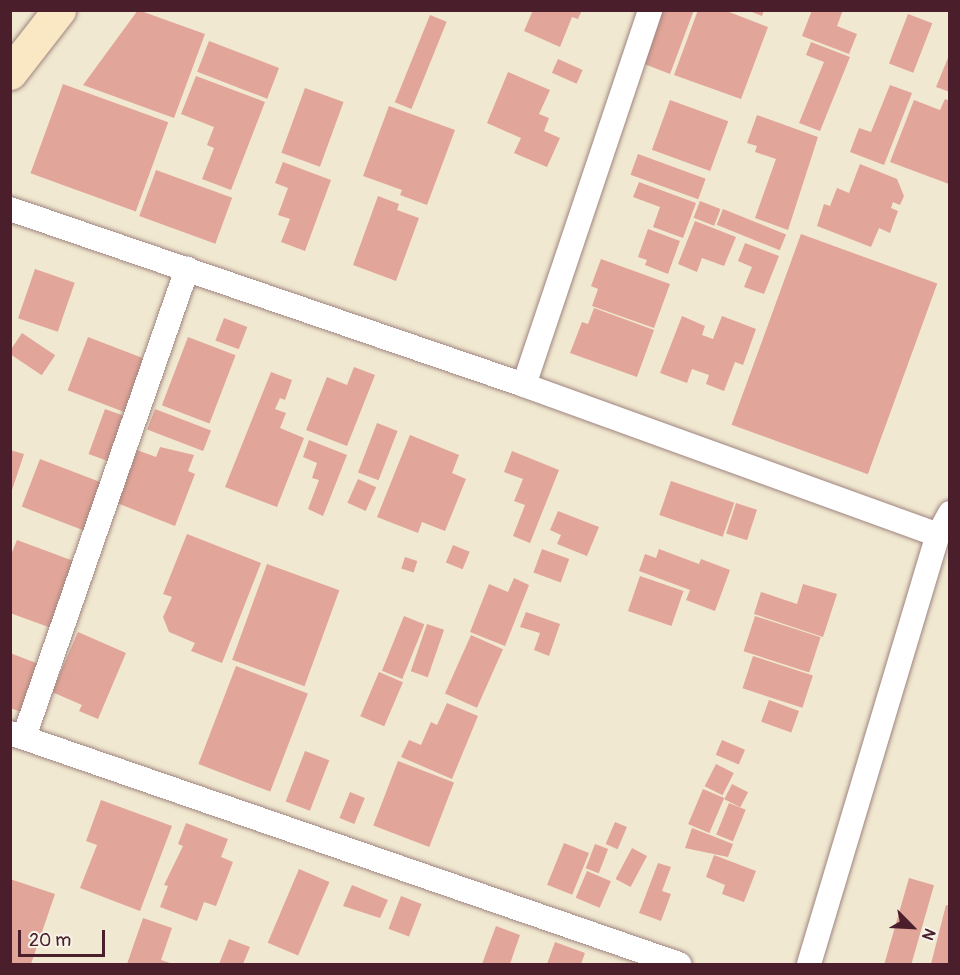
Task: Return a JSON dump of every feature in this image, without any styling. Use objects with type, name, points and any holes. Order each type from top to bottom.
[{"type":"main road","points":[[10,73],[59,10]]},
{"type":"street","points":[[524,385],[650,10]]},
{"type":"street","points":[[10,208],[524,385],[938,535]]},
{"type":"street","points":[[187,269],[17,735],[679,964]]},
{"type":"street","points":[[809,964],[938,535],[950,513]]},
{"type":"building","points":[[138,10],[205,34],[174,118],[83,85]]},
{"type":"building","points":[[533,10],[582,10],[578,19],[572,17],[560,47],[524,31]]},
{"type":"building","points":[[662,10],[694,10],[670,74],[642,63]]},
{"type":"building","points":[[698,10],[724,10],[768,27],[741,99],[674,75]]},
{"type":"building","points":[[747,10],[764,10],[762,16]]},
{"type":"building","points":[[812,10],[843,10],[837,26],[857,34],[849,54],[802,36]]},
{"type":"building","points":[[908,14],[932,23],[913,73],[889,63]]},
{"type":"building","points":[[430,15],[447,22],[411,109],[395,102]]},
{"type":"building","points":[[209,41],[279,68],[267,99],[197,72]]},
{"type":"building","points":[[811,42],[850,57],[820,131],[799,123],[824,62],[806,55]]},
{"type":"building","points":[[950,53],[950,92],[936,87]]},
{"type":"building","points":[[558,59],[583,70],[577,84],[552,73]]},
{"type":"building","points":[[508,72],[550,90],[539,114],[549,118],[544,131],[560,138],[547,167],[514,153],[521,138],[487,123]]},
{"type":"building","points":[[196,76],[265,102],[231,190],[202,179],[214,148],[207,145],[214,127],[181,114]]},
{"type":"building","points":[[63,84],[168,122],[136,212],[31,173]]},
{"type":"building","points":[[890,85],[912,93],[884,165],[850,152],[859,128],[871,132]]},
{"type":"building","points":[[305,88],[344,102],[320,167],[281,153]]},
{"type":"building","points":[[945,99],[950,101],[949,184],[890,162],[914,100],[940,110]]},
{"type":"building","points":[[670,100],[728,121],[710,171],[652,150]]},
{"type":"building","points":[[389,106],[455,130],[427,205],[400,195],[402,190],[363,176]]},
{"type":"building","points":[[757,115],[818,137],[788,230],[755,218],[776,159],[755,152],[757,146],[747,143]]},
{"type":"building","points":[[638,154],[706,179],[698,199],[630,175]]},
{"type":"building","points":[[283,162],[331,180],[305,251],[281,242],[290,219],[278,215],[288,188],[275,183]]},
{"type":"building","points":[[860,164],[897,179],[904,196],[900,205],[893,202],[891,208],[898,211],[890,233],[879,228],[871,247],[817,226],[824,204],[830,206],[837,188],[849,193]]},
{"type":"building","points":[[156,170],[232,198],[215,244],[139,216]]},
{"type":"building","points":[[639,182],[696,203],[683,238],[653,227],[660,207],[633,197]]},
{"type":"building","points":[[378,196],[399,204],[397,210],[419,218],[396,281],[353,265]]},
{"type":"building","points":[[700,201],[721,209],[714,226],[694,218]]},
{"type":"building","points":[[723,209],[786,234],[780,250],[717,225]]},
{"type":"building","points":[[695,221],[736,237],[724,266],[702,258],[697,272],[678,264]]},
{"type":"building","points":[[648,229],[680,241],[668,274],[645,265],[647,260],[638,257]]},
{"type":"building","points":[[801,234],[937,284],[868,474],[732,425]]},
{"type":"building","points":[[745,243],[779,256],[764,294],[744,287],[752,267],[738,261]]},
{"type":"building","points":[[601,259],[670,284],[654,328],[592,306],[598,289],[591,286]]},
{"type":"building","points":[[35,269],[75,283],[58,332],[18,318]]},
{"type":"building","points":[[594,308],[654,330],[637,377],[570,353],[582,322],[588,324]]},
{"type":"building","points":[[682,316],[705,326],[702,335],[713,339],[722,316],[756,329],[743,365],[735,362],[724,391],[706,384],[709,375],[692,369],[687,383],[660,373]]},
{"type":"building","points":[[224,318],[247,327],[239,349],[215,340]]},
{"type":"building","points":[[22,333],[55,355],[42,375],[10,354]]},
{"type":"building","points":[[88,337],[146,359],[125,412],[68,390]]},
{"type":"building","points":[[188,337],[236,355],[209,423],[162,405]]},
{"type":"building","points":[[354,367],[375,375],[347,446],[306,430],[327,377],[347,385]]},
{"type":"building","points":[[271,372],[292,380],[285,400],[280,398],[275,409],[286,413],[280,428],[304,438],[277,507],[225,487]]},
{"type":"building","points":[[105,409],[127,417],[110,462],[89,454]]},
{"type":"building","points":[[155,409],[211,431],[203,451],[147,430]]},
{"type":"building","points":[[377,423],[398,431],[379,480],[358,472]]},
{"type":"building","points":[[410,435],[459,455],[452,473],[466,479],[445,531],[422,522],[418,533],[377,517]]},
{"type":"building","points":[[309,440],[347,455],[323,516],[308,509],[319,480],[312,478],[317,463],[303,457]]},
{"type":"building","points":[[160,447],[194,455],[188,471],[195,474],[175,526],[117,503],[137,450],[156,457]]},
{"type":"building","points":[[10,450],[24,454],[11,493],[10,493]]},
{"type":"building","points":[[512,451],[559,470],[530,543],[513,536],[525,505],[514,501],[523,479],[504,472]]},
{"type":"building","points":[[40,459],[103,483],[85,531],[22,507]]},
{"type":"building","points":[[358,479],[376,487],[366,511],[347,503]]},
{"type":"building","points":[[671,481],[734,503],[723,537],[659,515]]},
{"type":"building","points":[[736,503],[757,510],[747,540],[726,533]]},
{"type":"building","points":[[558,511],[599,527],[587,556],[557,544],[561,535],[550,530]]},
{"type":"building","points":[[187,534],[261,563],[222,663],[191,651],[195,643],[169,632],[163,617],[172,597],[163,594]]},
{"type":"building","points":[[17,540],[79,563],[54,629],[10,613],[10,557]]},
{"type":"building","points":[[453,545],[470,552],[463,569],[446,563]]},
{"type":"building","points":[[542,549],[569,559],[561,582],[533,572]]},
{"type":"building","points":[[659,549],[699,564],[701,559],[730,570],[715,611],[686,600],[690,590],[639,571],[645,554],[656,558]]},
{"type":"building","points":[[405,557],[417,561],[414,572],[401,568]]},
{"type":"building","points":[[267,564],[339,590],[304,686],[232,660]]},
{"type":"building","points":[[640,576],[683,591],[671,626],[628,611]]},
{"type":"building","points":[[514,578],[529,585],[505,646],[470,632],[489,584],[508,592]]},
{"type":"building","points":[[803,584],[837,594],[823,637],[754,614],[761,592],[797,604]]},
{"type":"building","points":[[526,612],[560,624],[549,656],[534,650],[540,633],[520,627]]},
{"type":"building","points":[[404,616],[424,624],[402,679],[382,671]]},
{"type":"building","points":[[755,616],[821,637],[809,673],[744,651]]},
{"type":"building","points":[[427,624],[444,630],[428,677],[411,671]]},
{"type":"building","points":[[78,632],[126,653],[98,719],[79,711],[82,705],[52,692]]},
{"type":"building","points":[[471,635],[503,649],[477,708],[445,693]]},
{"type":"building","points":[[10,653],[39,664],[21,712],[10,708]]},
{"type":"building","points":[[753,656],[813,675],[802,708],[742,688]]},
{"type":"building","points":[[236,666],[308,694],[270,792],[198,764]]},
{"type":"building","points":[[379,672],[403,682],[384,726],[360,716]]},
{"type":"building","points":[[769,700],[799,711],[791,733],[761,722]]},
{"type":"building","points":[[447,703],[478,716],[452,779],[401,757],[409,740],[421,745],[431,722],[437,725]]},
{"type":"building","points":[[722,740],[745,750],[739,764],[716,755]]},
{"type":"building","points":[[305,751],[329,760],[310,811],[286,801]]},
{"type":"building","points":[[398,761],[454,783],[429,847],[373,825]]},
{"type":"building","points":[[716,764],[734,773],[722,795],[705,786]]},
{"type":"building","points":[[732,784],[748,792],[740,807],[724,799]]},
{"type":"building","points":[[703,789],[724,798],[709,833],[688,824]]},
{"type":"building","points":[[350,792],[365,798],[354,824],[340,818]]},
{"type":"building","points":[[101,800],[172,826],[140,911],[80,888],[97,845],[86,841]]},
{"type":"building","points":[[729,803],[746,810],[733,841],[716,835]]},
{"type":"building","points":[[615,822],[627,827],[618,849],[606,844]]},
{"type":"building","points":[[186,823],[228,839],[221,857],[233,862],[216,906],[204,902],[197,921],[160,907],[168,886],[164,885],[183,846],[178,844]]},
{"type":"building","points":[[692,828],[733,844],[728,857],[685,848]]},
{"type":"building","points":[[564,843],[589,853],[572,895],[547,885]]},
{"type":"building","points":[[595,844],[608,849],[599,873],[586,868]]},
{"type":"building","points":[[632,848],[647,856],[631,887],[616,879]]},
{"type":"building","points":[[714,855],[756,871],[744,902],[722,894],[725,885],[706,877]]},
{"type":"building","points":[[658,863],[671,867],[662,891],[671,894],[661,921],[639,913]]},
{"type":"building","points":[[299,869],[329,882],[298,956],[268,943]]},
{"type":"building","points":[[587,871],[611,881],[600,908],[576,898]]},
{"type":"building","points":[[909,878],[934,885],[911,964],[884,964]]},
{"type":"building","points":[[10,879],[55,894],[31,964],[10,964]]},
{"type":"building","points":[[352,885],[388,900],[380,918],[343,906]]},
{"type":"building","points":[[401,896],[422,904],[409,937],[388,929]]},
{"type":"building","points":[[946,905],[950,906],[950,964],[931,964]]},
{"type":"building","points":[[143,918],[172,928],[161,960],[173,964],[127,964]]},
{"type":"building","points":[[496,926],[520,935],[510,964],[482,964]]},
{"type":"building","points":[[229,939],[250,947],[243,964],[219,964]]},
{"type":"building","points":[[555,942],[585,953],[581,964],[547,964]]}]
